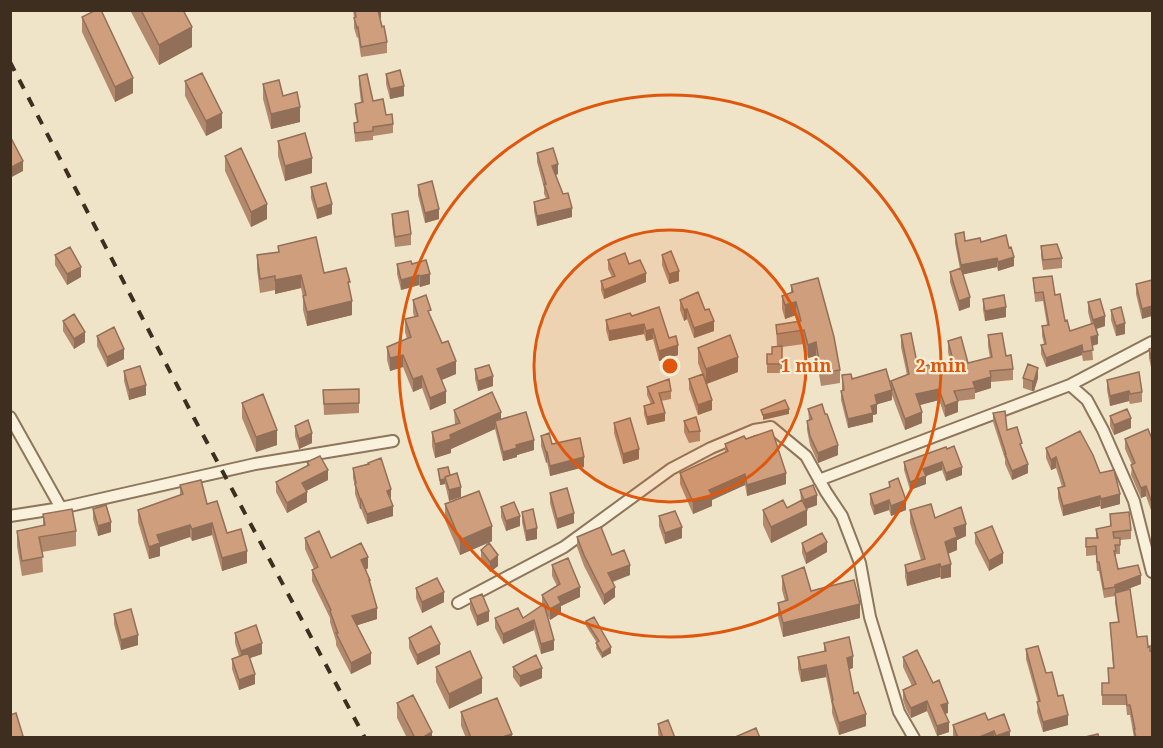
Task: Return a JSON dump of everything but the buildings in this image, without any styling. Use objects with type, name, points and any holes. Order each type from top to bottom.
[{"type":"street","points":[[819,480],[1070,385],[1152,342]]},
{"type":"street","points":[[1070,385],[1087,400],[1112,450],[1134,501],[1152,572]]},
{"type":"street","points":[[10,417],[61,508]]},
{"type":"street","points":[[458,603],[564,546],[671,469],[711,448],[754,430],[771,427],[806,456],[842,516],[860,563],[870,617],[899,712],[914,738]]},
{"type":"street","points":[[10,516],[61,508],[255,465],[393,441]]},
{"type":"railway","points":[[10,62],[194,418],[365,738]]}]
